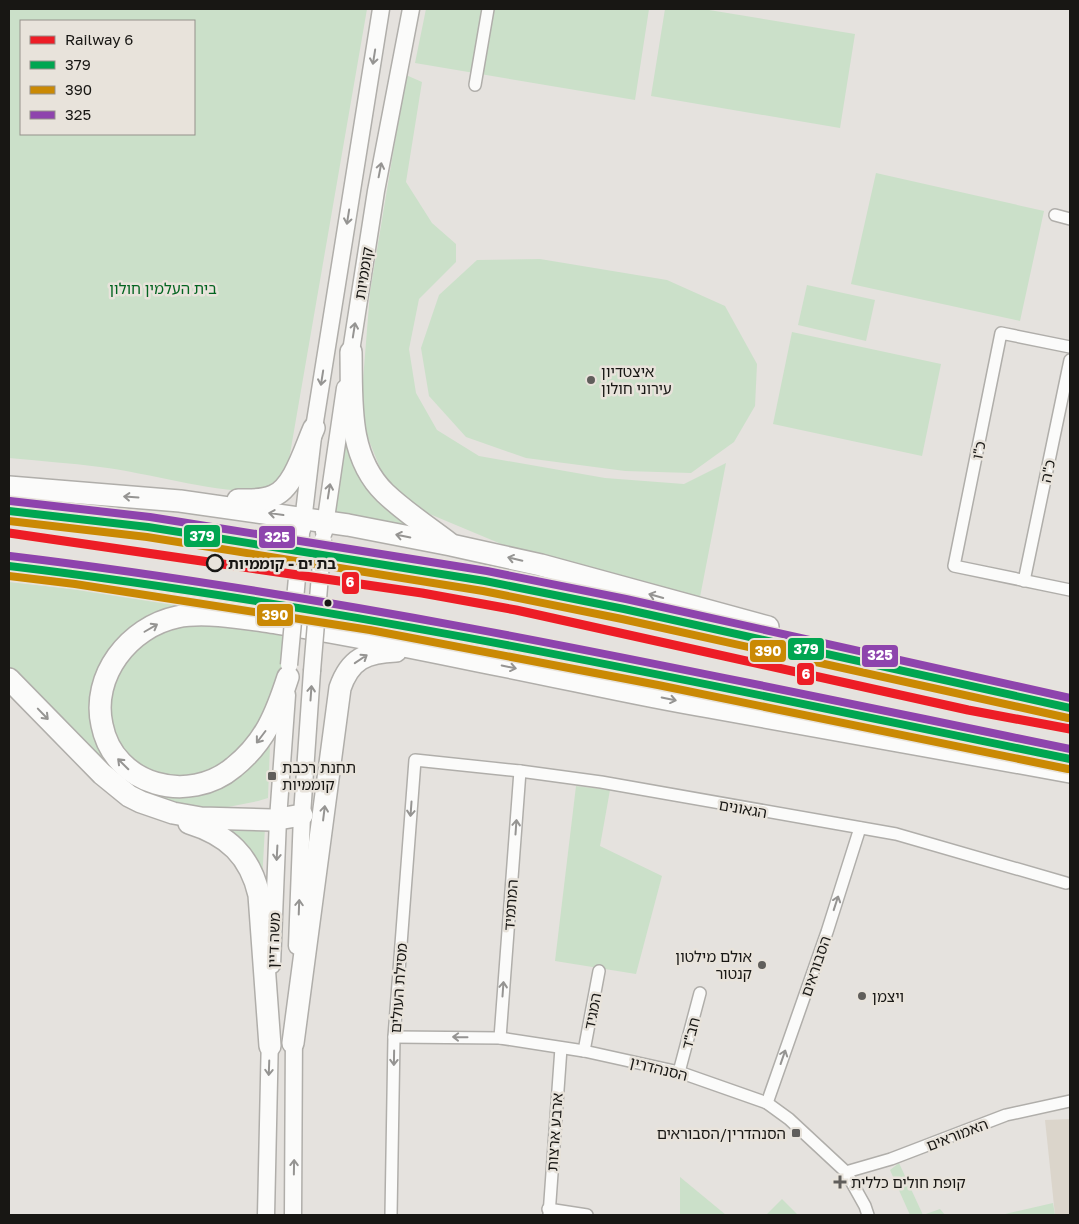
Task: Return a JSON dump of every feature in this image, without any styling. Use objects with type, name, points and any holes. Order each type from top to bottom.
[{"type":"highway","points":[[351,352],[352,414],[356,441],[362,457],[384,492],[451,545]]},
{"type":"highway","points":[[9,487],[180,501],[257,500],[274,496],[284,489],[292,479],[314,428]]},
{"type":"highway","points":[[180,501],[324,530],[451,545],[541,565],[1062,706]]},
{"type":"highway","points":[[9,511],[148,527],[485,581],[624,609],[1062,706]]},
{"type":"highway","points":[[9,566],[76,574],[372,620],[660,675],[1070,760]]},
{"type":"highway","points":[[288,671],[276,713],[268,728],[232,770],[218,778],[190,786],[151,783],[135,774],[119,760],[105,739],[100,698],[110,667],[133,640],[154,625],[176,617],[202,615],[257,620],[350,636],[708,707],[1070,772]]},
{"type":"highway","points":[[293,1043],[338,705],[344,678],[352,666],[360,659],[369,654],[380,652],[396,651],[470,659]]},
{"type":"highway","points":[[9,679],[102,774],[129,796],[172,818],[218,835],[234,848],[250,869],[259,896],[270,1046]]},
{"type":"highway","points":[[141,802],[173,813],[201,818],[278,819],[302,815]]},
{"type":"main road","name":"קוממיות","points":[[288,671],[302,526],[314,428],[381,9]]},
{"type":"main road","name":"קוממיות","points":[[312,672],[324,530],[376,191],[412,9]]},
{"type":"main road","name":"משה דיין","points":[[266,1215],[278,819],[288,671]]},
{"type":"main road","name":"משה דיין","points":[[293,1215],[293,1043],[302,815],[312,672]]},
{"type":"main road","points":[[255,1215],[266,1188]]},
{"type":"street","points":[[476,85],[488,9]]},
{"type":"street","points":[[1055,215],[1070,219]]},
{"type":"street","name":"כ\"ו","points":[[1024,581],[954,566],[1001,333],[1070,347]]},
{"type":"street","name":"כ\"ה","points":[[1024,581],[1070,360]]},
{"type":"street","points":[[1024,581],[1070,590]]},
{"type":"street","name":"הגאונים","points":[[415,760],[601,782],[896,834],[1066,883]]},
{"type":"street","name":"מסילת העולים","points":[[391,1215],[394,1036],[415,760]]},
{"type":"street","name":"המתמיד","points":[[500,1038],[520,771]]},
{"type":"street","name":"הסבוראים","points":[[767,1103],[860,828]]},
{"type":"street","name":"המגיד","points":[[584,1051],[599,971]]},
{"type":"street","name":"חב\"ד","points":[[679,1072],[700,993]]},
{"type":"street","name":"הסנהדרין","points":[[394,1036],[500,1038],[584,1051],[679,1072],[767,1103],[789,1119],[846,1172],[868,1215]]},
{"type":"street","name":"ארבע ארצות","points":[[548,1212],[561,1048]]},
{"type":"street","name":"האמוראים","points":[[846,1172],[891,1159],[1006,1115],[1070,1101]]},
{"type":"street","points":[[548,1212],[587,1215]]},
{"type":"shaded area","points":[[1070,1119],[1070,1215],[1055,1215],[1045,1120]]},
{"type":"green space","name":"בית העלמין חולון","points":[[9,9],[367,9],[286,477],[274,491],[230,490],[121,470],[9,458]]},
{"type":"green space","points":[[426,9],[649,9],[635,100],[415,63]]},
{"type":"green space","points":[[665,9],[703,9],[855,34],[840,128],[651,96]]},
{"type":"green space","points":[[406,75],[422,82],[406,182],[432,223],[456,244],[456,262],[419,299],[409,349],[416,393],[437,430],[479,456],[605,478],[684,484],[726,463],[700,597],[506,546],[420,510],[384,478],[360,418],[370,292]]},
{"type":"green space","points":[[876,173],[1044,211],[1020,321],[851,284]]},
{"type":"green space","name":"איצטדיון עירוני חולון","points":[[540,259],[667,280],[725,306],[757,364],[755,406],[734,442],[691,473],[625,471],[526,458],[466,437],[429,396],[421,348],[439,295],[477,260]]},
{"type":"green space","points":[[807,285],[875,300],[866,341],[798,325]]},
{"type":"green space","points":[[792,332],[941,364],[922,456],[773,424]]},
{"type":"green space","points":[[348,423],[351,445],[438,536],[333,516]]},
{"type":"green space","points":[[9,582],[199,603],[160,615],[102,666],[119,773],[230,780],[270,745],[268,798],[223,808],[177,808],[123,786],[9,669]]},
{"type":"green space","points":[[191,622],[282,632],[282,675],[249,742],[215,771],[177,780],[133,765],[108,724],[112,679],[147,638]]},
{"type":"green space","points":[[576,786],[610,790],[600,846],[662,876],[636,974],[555,961]]},
{"type":"green space","points":[[265,827],[262,881],[220,828]]},
{"type":"green space","points":[[899,1163],[923,1215],[910,1215],[890,1170]]},
{"type":"green space","points":[[680,1177],[726,1215],[680,1215]]},
{"type":"green space","points":[[782,1199],[798,1215],[766,1215]]},
{"type":"green space","points":[[1053,1203],[1055,1215],[1002,1215],[1009,1213]]},
{"type":"green space","points":[[940,1209],[945,1215],[923,1215]]},
{"type":"rail line","name":"6","points":[[9,533],[422,593],[516,610],[968,710],[1070,729]]},
{"type":"transit line","name":"325","points":[[10,501],[150,517],[487,571],[626,599],[1070,698]]},
{"type":"transit line","name":"379","points":[[9,511],[148,527],[485,581],[624,609],[1070,708]]},
{"type":"transit line","name":"390","points":[[9,521],[147,537],[483,591],[622,619],[1068,718]]},
{"type":"transit line","name":"325","points":[[10,556],[276,594],[409,617],[674,668],[1070,749]]},
{"type":"transit line","name":"379","points":[[9,566],[276,604],[409,627],[674,678],[1070,759]]},
{"type":"transit line","name":"390","points":[[9,576],[75,584],[370,630],[658,685],[1068,769]]},
{"type":"place","name":"איצטדיון עירוני חולון","points":[[591,380]]},
{"type":"place","name":"בת ים - קוממיות","points":[[215,563]]},
{"type":"place","name":"תחנת רכבת קוממיות","points":[[272,776]]},
{"type":"place","name":"אולם מילטון קנטור","points":[[762,965]]},
{"type":"place","name":"ויצמן","points":[[862,996]]},
{"type":"place","name":"הסנהדרין/הסבוראים","points":[[796,1133]]},
{"type":"place","name":"קופת חולים כללית","points":[[840,1182]]}]
